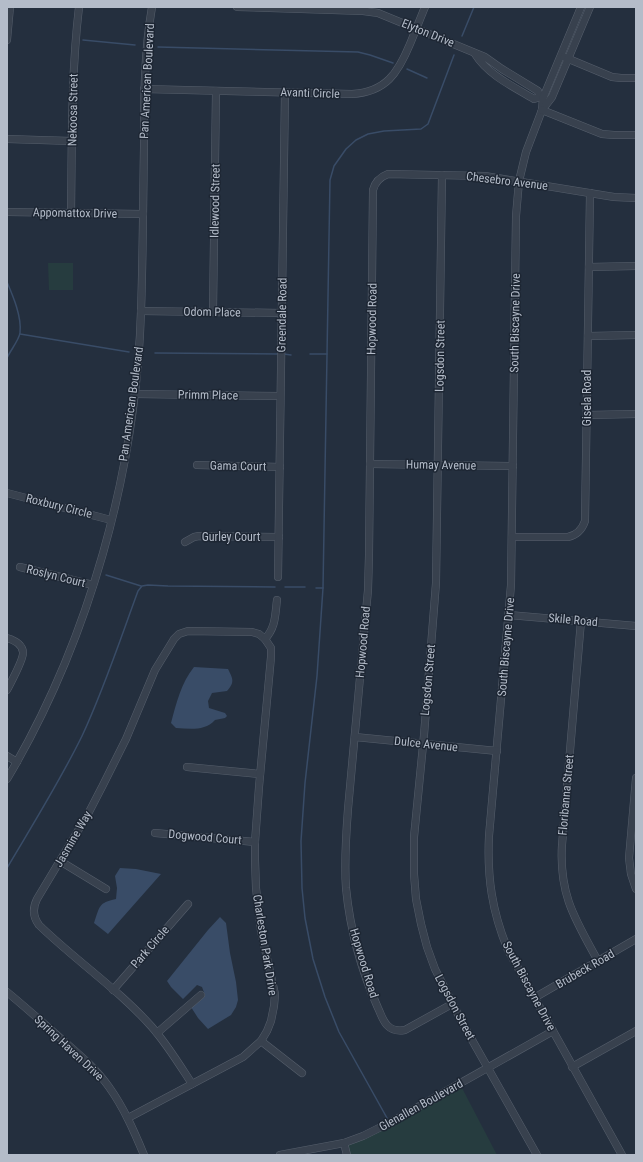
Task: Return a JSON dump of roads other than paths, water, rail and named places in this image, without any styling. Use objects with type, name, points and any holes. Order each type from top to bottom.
[{"type":"street","points":[[7,40],[10,7]]},
{"type":"street","name":"Nekoosa Street","points":[[71,213],[74,58],[79,7]]},
{"type":"street","name":"Pan American Boulevard","points":[[7,779],[9,770],[17,762],[39,719],[78,628],[93,585],[122,474],[135,394],[140,347],[144,89],[147,43],[152,7]]},
{"type":"street","name":"Elyton Drive","points":[[238,7],[312,8],[371,12],[385,16],[485,57],[538,91],[544,98]]},
{"type":"street","name":"Avanti Circle","points":[[144,89],[352,94],[375,90],[391,79],[399,69],[425,7]]},
{"type":"street","name":"South Biscayne Drive","points":[[581,7],[552,97],[544,98],[542,110],[526,152],[519,181],[516,216],[511,585],[488,849],[489,877],[495,913],[504,940],[534,998],[622,1155]]},
{"type":"street","name":"South Biscayne Drive","points":[[564,58],[590,7]]},
{"type":"street","points":[[564,58],[612,77],[636,78]]},
{"type":"street","name":"Idlewood Street","points":[[213,312],[216,90]]},
{"type":"street","name":"Greendale Road","points":[[278,537],[285,92]]},
{"type":"street","points":[[542,110],[602,134],[636,135]]},
{"type":"street","points":[[7,140],[72,141]]},
{"type":"street","name":"Chesebro Avenue","points":[[378,180],[385,175],[391,174],[485,176],[614,197],[636,198]]},
{"type":"street","name":"Logsdon Street","points":[[442,175],[436,583],[414,837],[416,899],[429,953],[442,984],[538,1155]]},
{"type":"street","name":"Hopwood Road","points":[[378,180],[373,190],[368,590],[346,835],[345,872],[348,903],[356,946],[370,989],[384,1022],[389,1027],[397,1031],[405,1030],[452,1004]]},
{"type":"street","name":"Gisela Road","points":[[512,537],[568,537],[576,534],[583,528],[585,518],[590,193]]},
{"type":"street","name":"Appomattox Drive","points":[[7,212],[143,214]]},
{"type":"street","points":[[589,267],[636,266]]},
{"type":"street","name":"Odom Place","points":[[141,311],[282,313]]},
{"type":"street","points":[[588,336],[636,335]]},
{"type":"street","name":"Primm Place","points":[[135,394],[280,396]]},
{"type":"street","points":[[587,415],[636,414]]},
{"type":"street","name":"Humay Avenue","points":[[370,464],[513,466]]},
{"type":"street","name":"Gama Court","points":[[197,466],[280,467]]},
{"type":"street","name":"Roxbury Circle","points":[[7,493],[111,520]]},
{"type":"street","name":"Gurley Court","points":[[185,542],[199,536],[278,537]]},
{"type":"street","points":[[278,537],[278,576]]},
{"type":"street","name":"Roslyn Court","points":[[20,567],[93,585]]},
{"type":"street","points":[[265,639],[274,627],[277,600]]},
{"type":"street","name":"Skile Road","points":[[509,615],[636,626]]},
{"type":"street","name":"Floribanna Street","points":[[582,621],[561,865],[569,907],[598,961]]},
{"type":"street","name":"Jasmine Way","points":[[192,1084],[173,1054],[157,1033],[134,1009],[41,928],[35,918],[35,904],[103,785],[126,739],[155,670],[176,637],[188,631],[241,631],[256,632],[265,639]]},
{"type":"street","points":[[7,638],[19,644],[23,653],[7,690]]},
{"type":"street","name":"Charleston Park Drive","points":[[128,1118],[243,1057],[261,1041],[271,1021],[275,998],[262,940],[259,917],[256,888],[255,842],[271,653],[270,645],[265,639]]},
{"type":"street","name":"Dulce Avenue","points":[[354,737],[497,751]]},
{"type":"street","points":[[7,756],[17,762]]},
{"type":"street","points":[[187,767],[260,774]]},
{"type":"street","points":[[636,778],[634,832],[630,866],[636,889]]},
{"type":"street","name":"Dogwood Court","points":[[155,833],[255,842]]},
{"type":"street","points":[[60,861],[106,889]]},
{"type":"street","name":"Park Circle","points":[[113,990],[188,904]]},
{"type":"street","name":"Brubeck Road","points":[[534,998],[636,939]]},
{"type":"street","name":"Spring Haven Drive","points":[[7,992],[90,1065],[108,1086],[128,1118],[144,1155]]},
{"type":"street","points":[[157,1033],[201,995]]},
{"type":"street","name":"Glenallen Boulevard","points":[[280,1155],[344,1143],[372,1132],[553,1031]]},
{"type":"street","points":[[572,1067],[636,1031]]},
{"type":"street","points":[[261,1041],[302,1073]]},
{"type":"street","points":[[344,1143],[347,1155]]},
{"type":"water","points":[[194,667],[228,669],[232,680],[230,688],[227,691],[212,693],[208,701],[209,708],[225,713],[227,716],[225,718],[215,720],[211,724],[202,728],[176,728],[171,723],[175,708],[182,687],[189,673]]},
{"type":"water","points":[[120,868],[136,869],[161,874],[108,934],[94,923],[100,906],[106,902],[116,899],[117,888],[115,876]]},
{"type":"water","points":[[220,917],[226,923],[238,1000],[231,1015],[208,1029],[191,1007],[205,995],[202,987],[197,985],[183,999],[167,981]]},
{"type":"waterway","points":[[462,36],[474,7]]},
{"type":"waterway","points":[[83,40],[135,45]]},
{"type":"waterway","points":[[158,47],[358,52],[393,63]]},
{"type":"waterway","points":[[387,1118],[339,1032],[325,997],[313,959],[305,918],[302,888],[301,841],[305,783],[317,676],[323,588],[330,180],[334,166],[346,149],[356,140],[368,134],[384,131],[421,129],[428,124],[454,55]]},
{"type":"waterway","points":[[407,69],[427,78]]},
{"type":"waterway","points":[[7,282],[20,320],[19,336],[7,358]]},
{"type":"waterway","points":[[20,334],[129,352]]},
{"type":"waterway","points":[[155,353],[279,354]]},
{"type":"waterway","points":[[284,354],[291,355]]},
{"type":"waterway","points":[[310,354],[327,354]]},
{"type":"waterway","points":[[106,575],[141,586]]},
{"type":"waterway","points":[[7,868],[74,753],[105,682],[138,591],[142,586],[275,587]]},
{"type":"waterway","points":[[285,587],[305,587]]},
{"type":"waterway","points":[[316,588],[323,588]]}]
